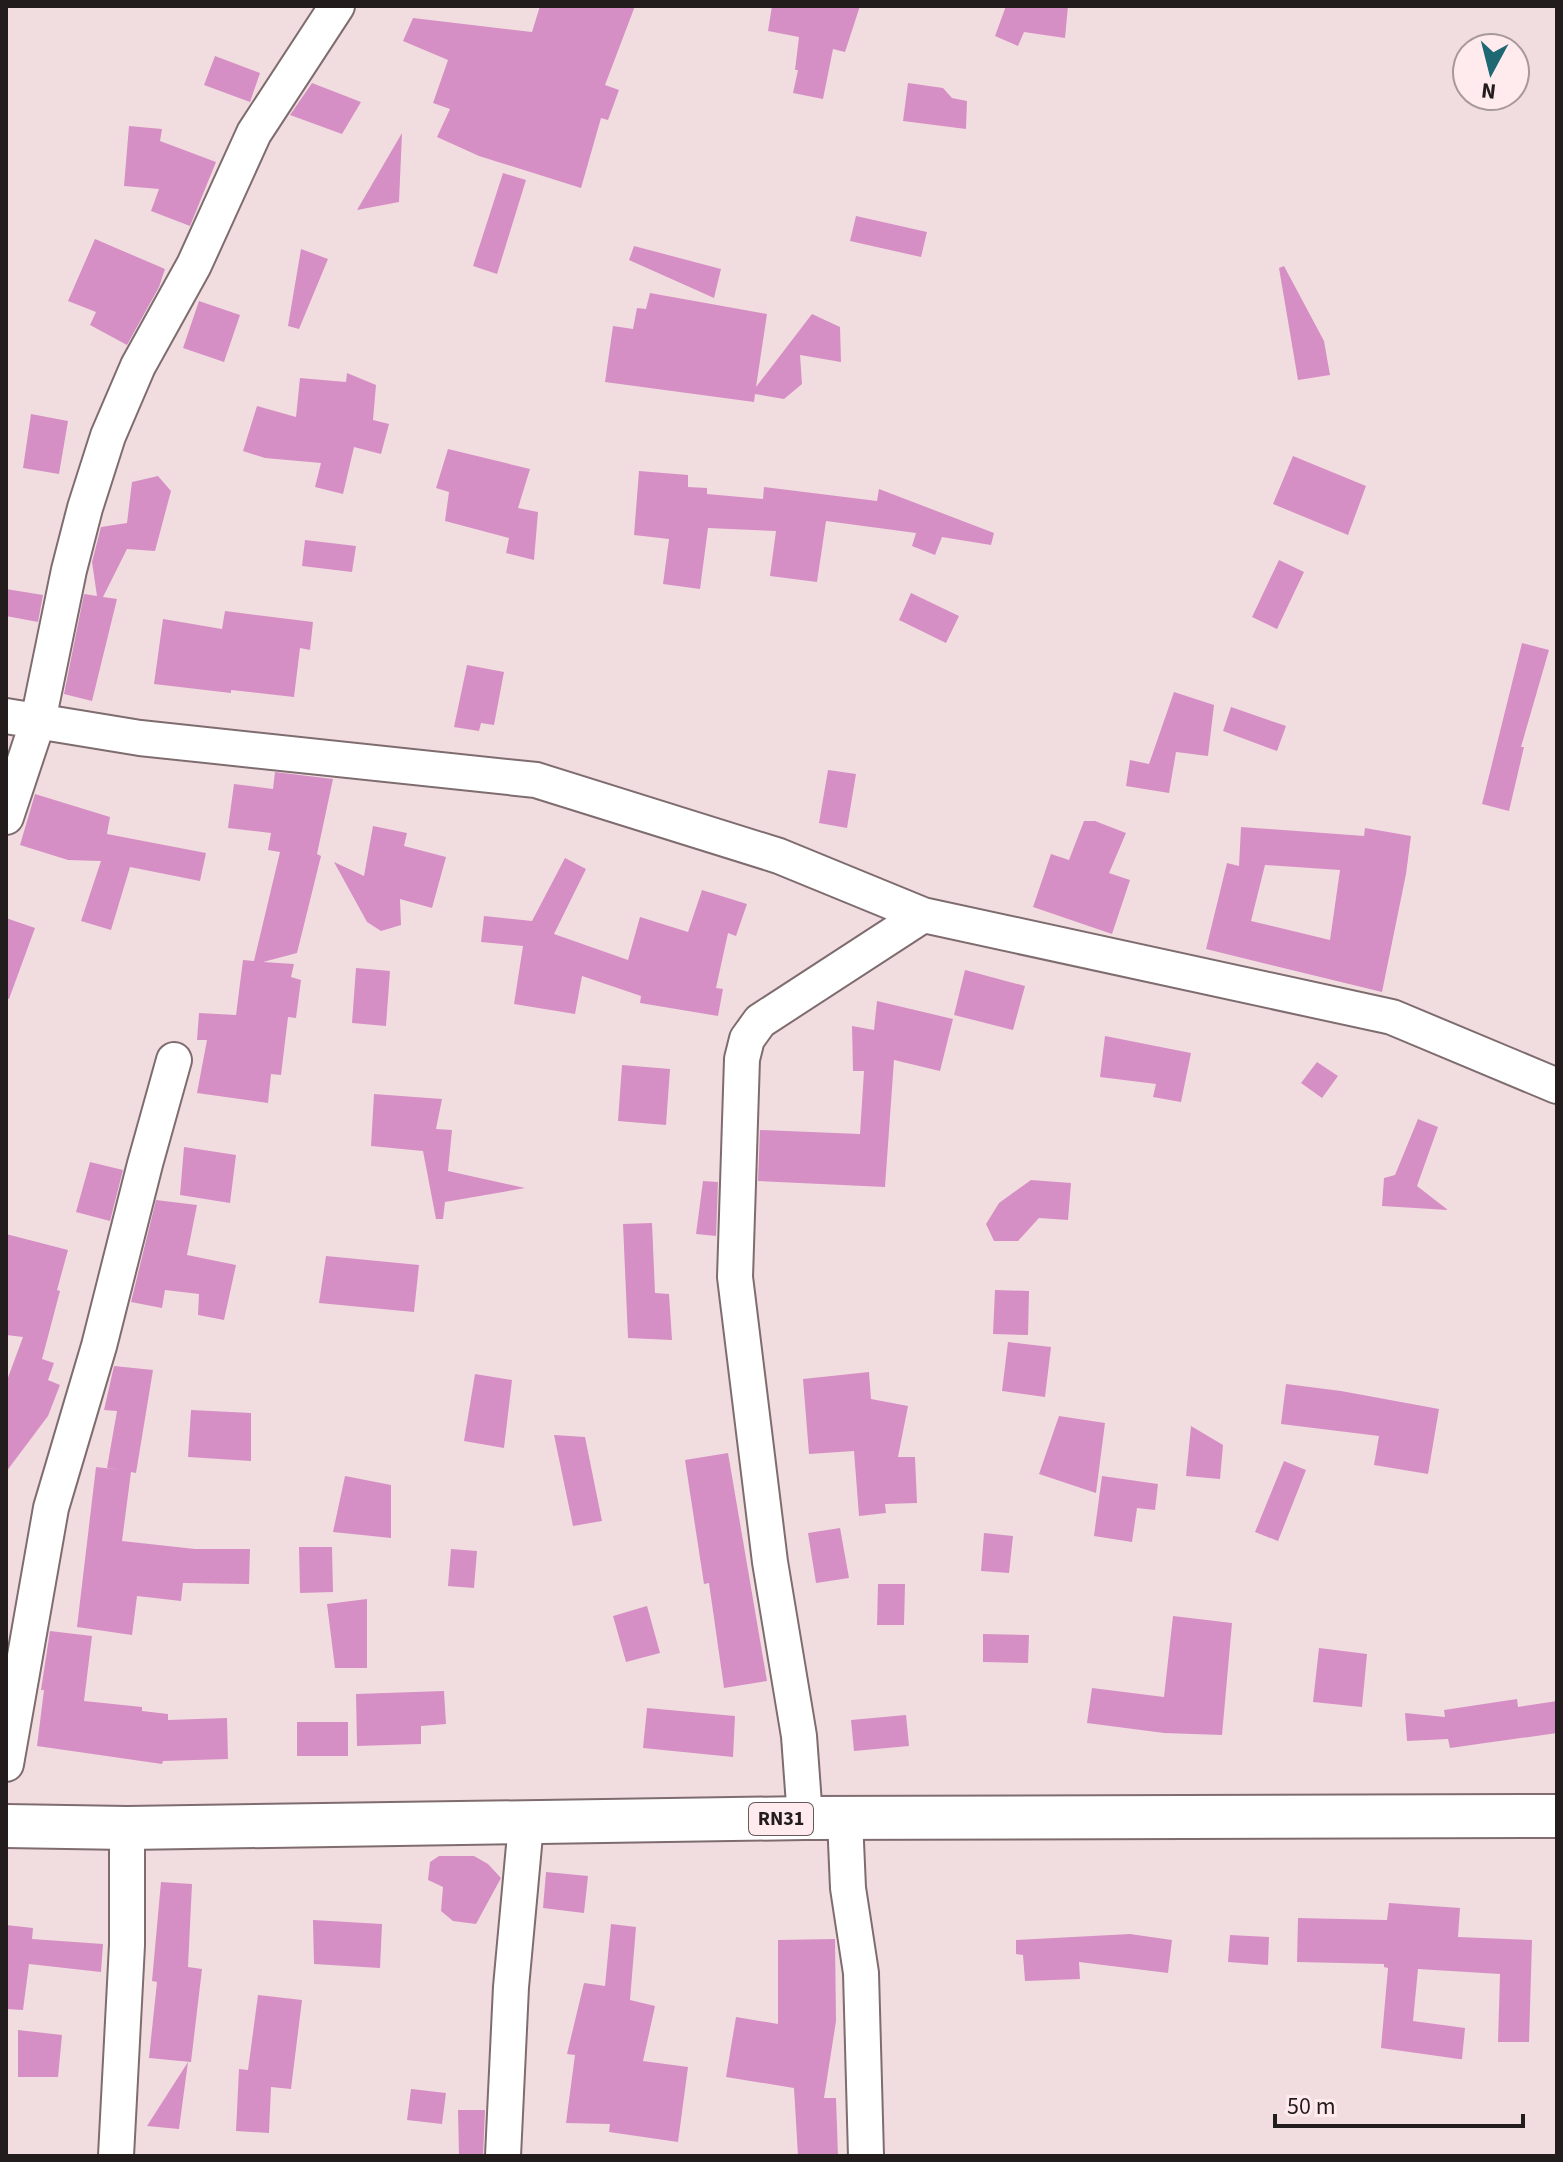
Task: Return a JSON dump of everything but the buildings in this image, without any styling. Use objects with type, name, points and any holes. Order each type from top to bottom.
[{"type":"main road","name":"RN31","points":[[6,1826],[127,1828],[825,1819],[1557,1816]]},
{"type":"street","points":[[6,817],[22,718],[108,436],[138,366],[194,265],[254,133],[337,6]]},
{"type":"street","points":[[22,718],[140,738],[536,780],[779,856],[923,915],[1392,1017],[1557,1086]]},
{"type":"street","points":[[866,2156],[861,1973],[848,1888],[799,1736],[770,1562],[735,1277],[742,1059],[747,1039],[760,1021],[923,915]]},
{"type":"street","points":[[6,1764],[51,1508],[99,1346],[174,1060]]},
{"type":"street","points":[[503,2156],[511,1987],[526,1824]]},
{"type":"street","points":[[116,2156],[127,1945],[127,1828]]}]
